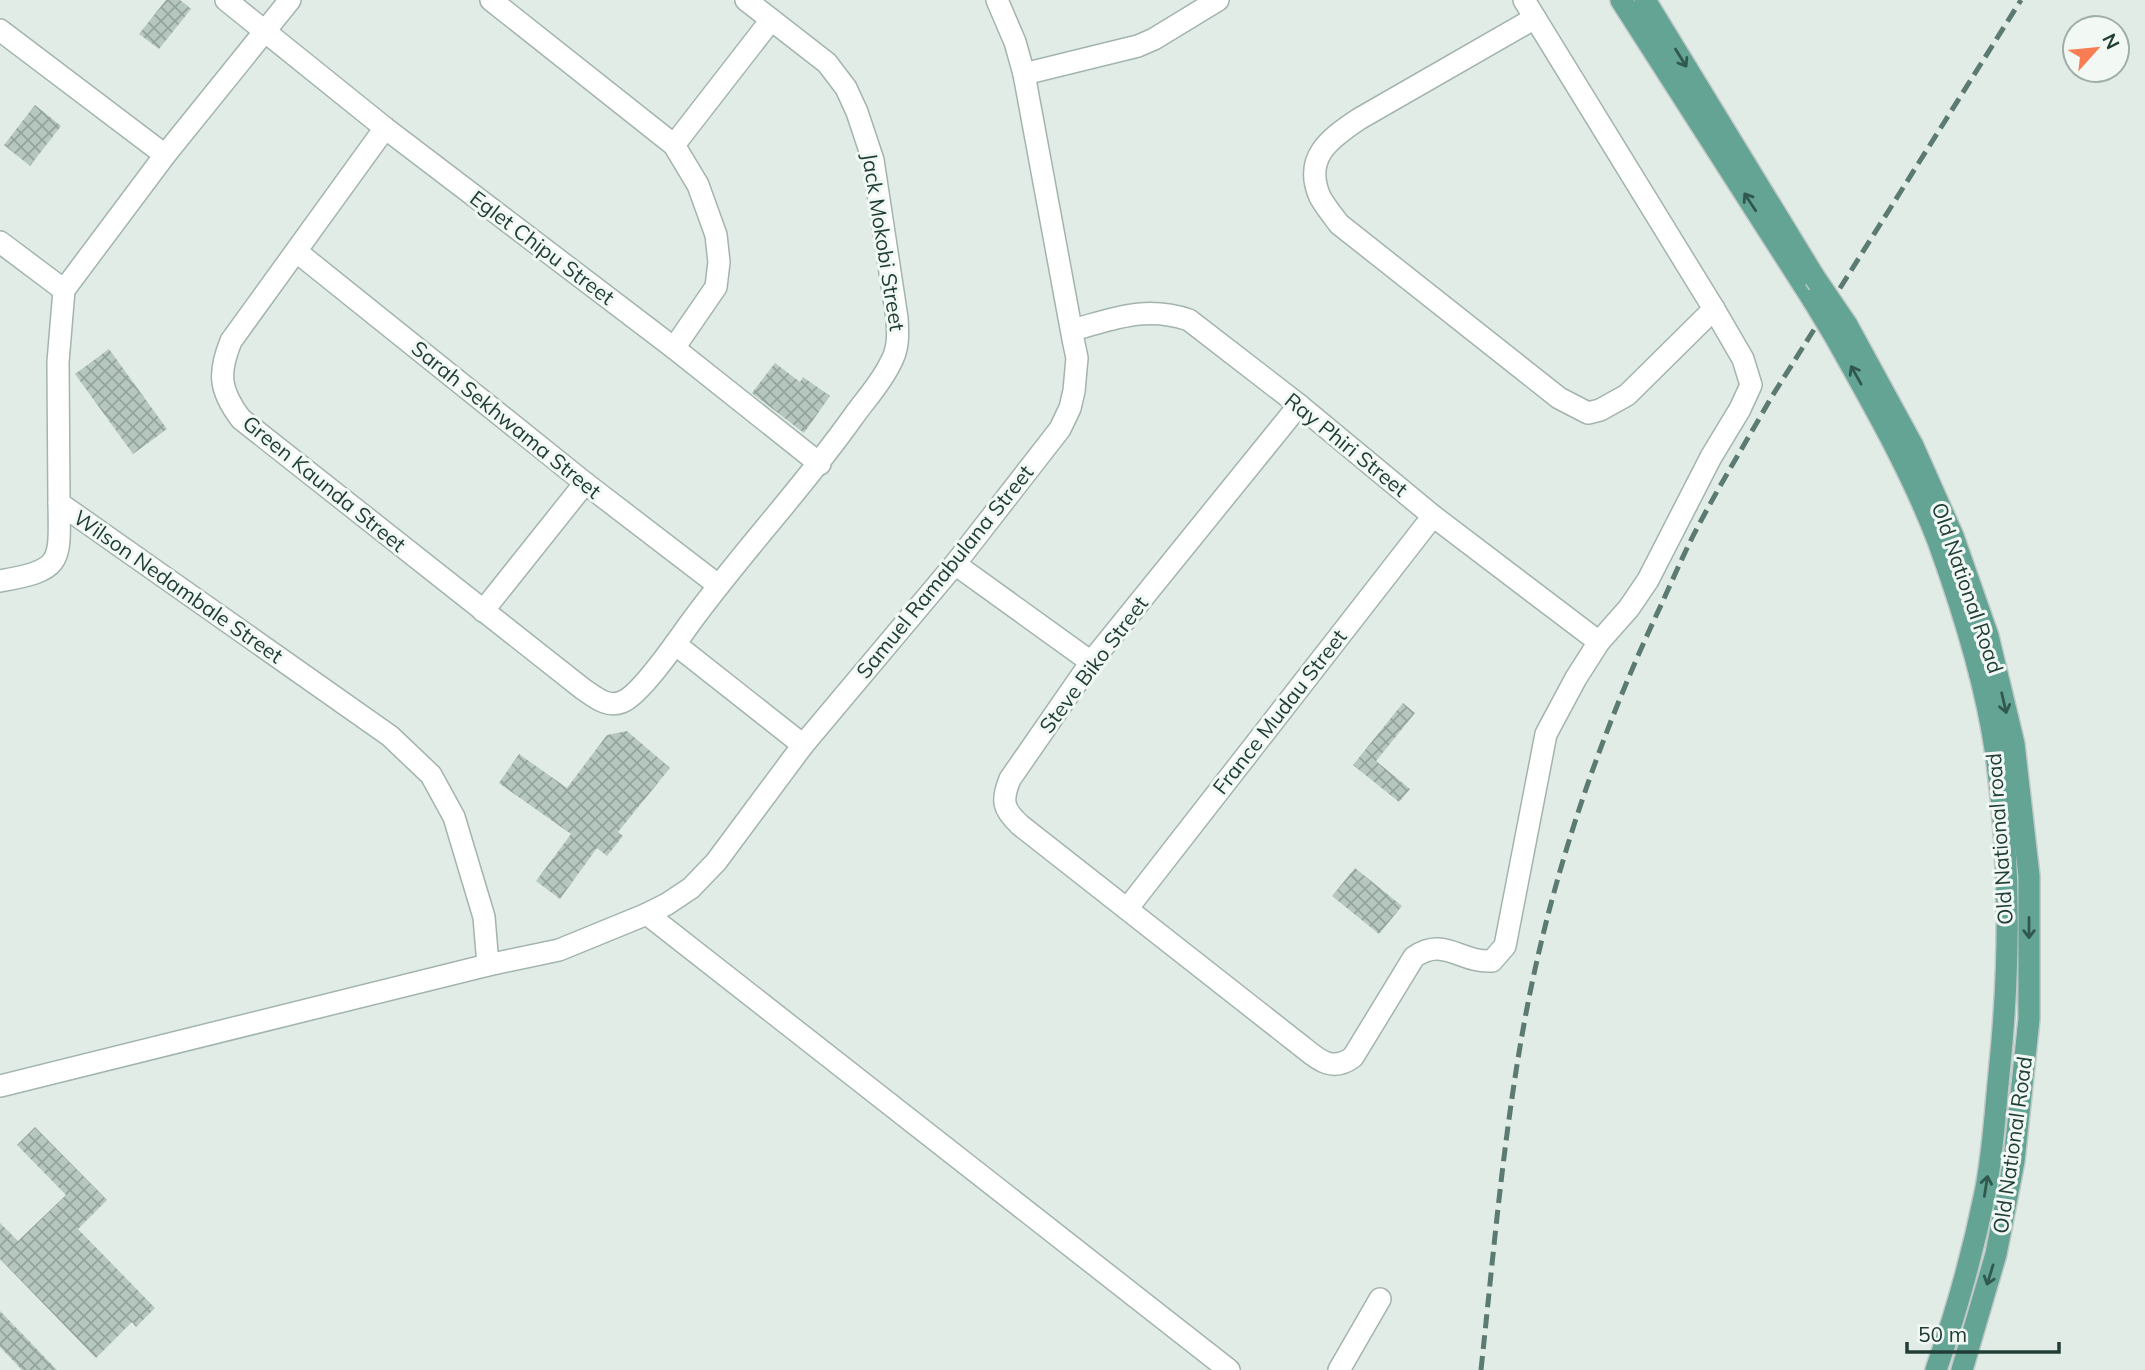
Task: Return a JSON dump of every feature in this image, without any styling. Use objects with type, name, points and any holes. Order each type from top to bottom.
[{"type":"main road","name":"Old National Road","points":[[1622,0],[1813,300],[1840,329]]},
{"type":"main road","name":"Old National Road","points":[[1645,0],[1815,278],[1840,329],[1913,446],[1953,536],[1988,636],[2014,744],[2029,876],[2028,1044],[2014,1161],[1996,1254],[1962,1370]]},
{"type":"main road","name":"Old National road","points":[[1840,329],[1937,540],[1965,621],[1996,755],[2007,874],[2005,1017],[1986,1191],[1947,1340],[1936,1370]]},
{"type":"street","name":"Eglet Chipu Street","points":[[226,0],[385,128],[674,348],[820,464]]},
{"type":"street","points":[[0,242],[64,290],[165,155],[290,0]]},
{"type":"street","name":"Jack Mokobi Street","points":[[675,644],[718,585],[820,464],[891,364],[898,342],[897,318],[873,160],[857,112],[846,88],[827,62],[746,0]]},
{"type":"street","name":"Samuel Ramabulana Street","points":[[0,1086],[488,965],[559,950],[667,904],[691,888],[716,862],[803,745],[955,564],[1060,429],[1070,408],[1077,358],[1072,330],[1024,74],[1015,42],[997,0]]},
{"type":"street","points":[[1024,74],[1138,46],[1176,27],[1219,0]]},
{"type":"street","points":[[494,1],[674,145],[698,185],[716,235],[719,262],[716,287],[674,348]]},
{"type":"street","points":[[1599,642],[1629,608],[1648,580],[1751,385],[1743,359],[1714,309],[1529,9],[1337,133],[1321,150],[1314,168],[1320,197],[1339,224],[1559,398],[1588,413],[1600,410],[1626,395],[1714,309]]},
{"type":"street","points":[[674,145],[771,20]]},
{"type":"street","points":[[0,30],[165,155]]},
{"type":"street","name":"Green Kaunda Street","points":[[385,128],[231,341],[223,361],[222,381],[228,402],[241,419],[583,689],[606,703],[620,703],[630,697],[675,644]]},
{"type":"street","name":"Sarah Sekhwama Street","points":[[297,252],[585,483],[718,585]]},
{"type":"street","name":"Wilson Nedambale Street","points":[[64,290],[58,362],[59,503],[390,736],[431,775],[454,817],[475,885],[484,917],[488,965]]},
{"type":"street","name":"Ray Phiri Street","points":[[1072,330],[1146,312],[1174,315],[1189,320],[1433,516],[1599,642]]},
{"type":"street","name":"Steve Biko Street","points":[[1298,405],[1091,662],[1010,779],[1004,793],[1004,802],[1020,825],[1322,1060],[1336,1066],[1353,1057],[1414,957],[1424,950],[1436,948],[1446,949],[1476,961],[1492,961],[1505,946],[1546,734],[1599,642]]},
{"type":"street","points":[[483,611],[585,483]]},
{"type":"street","points":[[0,581],[44,570],[55,560],[60,547],[59,503]]},
{"type":"street","name":"France Mudau Street","points":[[1127,909],[1433,516]]},
{"type":"street","points":[[955,564],[1091,662]]},
{"type":"street","points":[[675,644],[803,745]]},
{"type":"street","points":[[647,914],[1229,1370]]},
{"type":"street","points":[[1339,1370],[1380,1298]]},
{"type":"building","points":[[166,0],[180,0],[191,9],[159,49],[139,34]]},
{"type":"building","points":[[35,105],[61,126],[30,166],[4,145]]},
{"type":"building","points":[[109,349],[167,429],[133,454],[75,374]]},
{"type":"building","points":[[775,363],[800,382],[803,377],[830,396],[804,433],[752,393]]},
{"type":"building","points":[[1403,703],[1415,713],[1376,761],[1410,789],[1399,802],[1353,765]]},
{"type":"building","points":[[627,731],[670,768],[618,832],[623,836],[607,856],[597,848],[560,899],[536,881],[571,834],[499,783],[519,754],[567,788],[607,735]]},
{"type":"building","points":[[1355,868],[1402,906],[1379,934],[1332,896]]},
{"type":"building","points":[[35,1127],[107,1200],[78,1229],[155,1308],[136,1327],[132,1322],[96,1358],[0,1259],[0,1223],[18,1241],[66,1195],[17,1145]]},
{"type":"building","points":[[0,1311],[57,1370],[22,1370],[0,1347]]},
{"type":"railway","points":[[1481,1370],[1506,1143],[1527,1008],[1565,852],[1619,701],[1685,553],[1721,484],[1771,398],[2021,0]]}]
